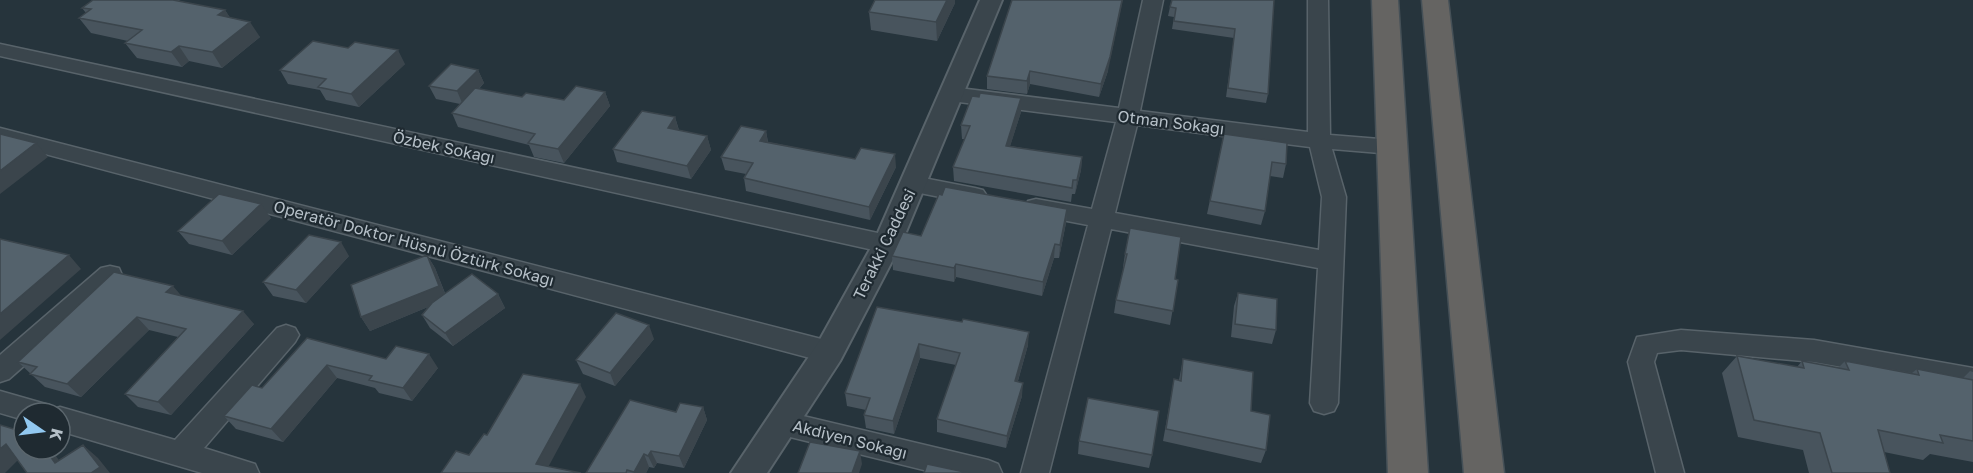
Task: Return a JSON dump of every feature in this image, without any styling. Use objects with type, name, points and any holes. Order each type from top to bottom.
[{"type":"highway","points":[[1385,0],[1408,473]]},
{"type":"highway","points":[[1435,0],[1484,473]]},
{"type":"street","name":"Terakki Caddesi","points":[[748,473],[829,352],[887,244],[992,0]]},
{"type":"street","points":[[1035,473],[1128,117],[1153,0]]},
{"type":"street","points":[[1318,0],[1319,141],[1334,197],[1324,403]]},
{"type":"street","name":"Özbek Sokağı","points":[[0,50],[887,244]]},
{"type":"street","name":"Otman Sokağı","points":[[951,94],[1319,141],[1392,147]]},
{"type":"street","name":"Operatör Doktor Hüsnü Öztürk Sokağı","points":[[0,135],[829,352]]},
{"type":"street","points":[[913,184],[995,200]]},
{"type":"street","points":[[1019,204],[1332,261]]},
{"type":"street","points":[[0,371],[110,275]]},
{"type":"street","points":[[181,454],[286,335]]},
{"type":"street","points":[[1670,473],[1641,362],[1646,344],[1681,340],[1814,351],[1973,379]]},
{"type":"street","points":[[72,422],[245,473]]},
{"type":"street","name":"Akdiyen Sokağı","points":[[782,423],[988,473]]},
{"type":"building","points":[[93,0],[173,0],[225,10],[218,15],[250,22],[212,52],[179,46],[171,52],[125,43],[142,30],[79,18],[91,9],[82,8]]},
{"type":"building","points":[[875,0],[947,0],[936,22],[869,12]]},
{"type":"building","points":[[1012,0],[1122,0],[1110,57],[1101,84],[1030,71],[1027,81],[987,76]]},
{"type":"building","points":[[1172,0],[1274,0],[1268,94],[1228,88],[1235,29],[1174,21],[1176,8],[1170,7]]},
{"type":"building","points":[[313,41],[348,48],[355,42],[398,50],[351,94],[318,87],[326,79],[280,70]]},
{"type":"building","points":[[451,64],[478,70],[457,91],[429,86]]},
{"type":"building","points":[[576,86],[605,92],[558,149],[528,143],[535,134],[452,113],[475,88],[522,97],[526,93],[564,100]]},
{"type":"building","points":[[980,93],[1021,98],[1006,146],[1082,157],[1077,180],[1073,180],[1072,188],[953,167],[970,126],[961,125],[972,96],[979,97]]},
{"type":"building","points":[[642,111],[675,117],[668,128],[707,136],[687,166],[613,149]]},
{"type":"building","points":[[741,126],[766,131],[760,141],[855,159],[861,148],[895,154],[869,207],[744,178],[753,163],[721,157]]},
{"type":"building","points":[[0,134],[36,143],[0,171]]},
{"type":"building","points":[[1224,134],[1287,143],[1286,164],[1272,162],[1265,211],[1210,201]]},
{"type":"building","points":[[945,187],[1067,209],[1060,245],[1055,244],[1043,282],[956,264],[954,268],[892,256],[903,232],[921,236],[939,194],[942,195]]},
{"type":"building","points":[[219,194],[261,204],[222,241],[178,231]]},
{"type":"building","points":[[1130,228],[1181,237],[1173,311],[1116,300],[1127,254],[1125,254]]},
{"type":"building","points":[[309,235],[341,242],[296,290],[263,282]]},
{"type":"building","points":[[0,239],[69,255],[0,314]]},
{"type":"building","points":[[427,255],[439,286],[361,317],[351,285]]},
{"type":"building","points":[[114,272],[173,286],[166,292],[243,311],[158,402],[125,394],[186,329],[137,317],[67,384],[30,374],[37,367],[18,362]]},
{"type":"building","points":[[472,274],[498,294],[445,333],[422,315],[432,303]]},
{"type":"building","points":[[1238,293],[1277,299],[1276,330],[1235,324]]},
{"type":"building","points":[[877,307],[962,322],[963,319],[1029,332],[1015,381],[1023,383],[1007,436],[937,419],[960,353],[919,344],[893,421],[864,415],[870,398],[845,393]]},
{"type":"building","points":[[616,313],[649,325],[610,373],[576,360]]},
{"type":"building","points":[[307,338],[386,359],[396,346],[429,354],[403,388],[369,380],[372,376],[327,365],[271,429],[224,416],[252,385],[262,388]]},
{"type":"building","points":[[1737,356],[1804,368],[1802,361],[1849,370],[1845,361],[1919,375],[1917,369],[1973,380],[1973,441],[1940,435],[1943,443],[1878,430],[1890,473],[1832,473],[1820,433],[1754,420]]},
{"type":"building","points":[[1183,359],[1253,372],[1251,411],[1270,415],[1266,450],[1166,429],[1174,379],[1181,381]]},
{"type":"building","points":[[523,374],[580,384],[536,464],[581,473],[441,473],[456,451],[469,455],[484,434],[487,435]]},
{"type":"building","points":[[1088,398],[1159,411],[1152,455],[1079,441]]},
{"type":"building","points":[[630,400],[676,412],[680,403],[703,407],[679,456],[651,451],[648,456],[644,454],[634,472],[627,470],[626,473],[586,473]]},
{"type":"building","points":[[0,425],[12,428],[12,452],[6,444],[0,449]]},
{"type":"building","points":[[810,442],[860,451],[852,473],[798,473]]},
{"type":"building","points":[[83,445],[100,467],[91,473],[27,473],[18,461],[54,461],[55,463],[72,461],[72,452]]},
{"type":"building","points":[[927,464],[969,473],[924,473]]}]
